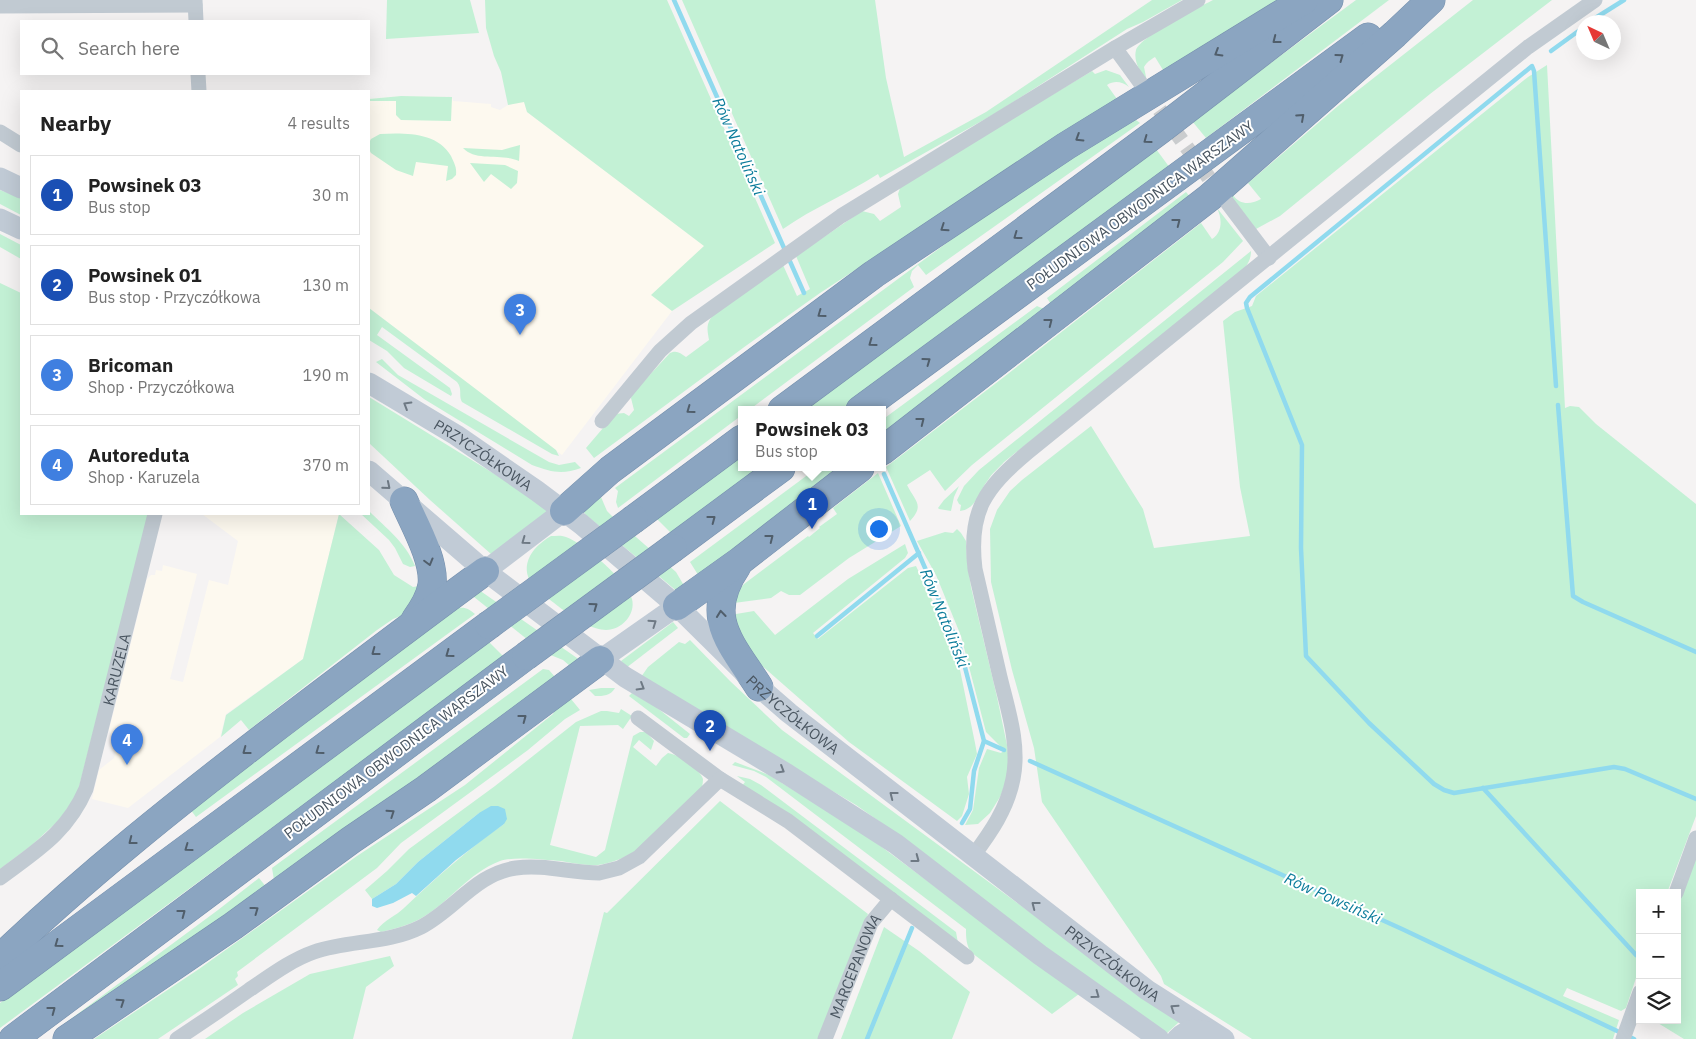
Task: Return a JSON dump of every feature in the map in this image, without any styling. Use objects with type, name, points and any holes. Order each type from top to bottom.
[{"type":"highway","points":[[564,511],[610,470],[874,274],[1066,146],[1304,0]]},
{"type":"highway","points":[[787,406],[1160,130],[1328,0]]},
{"type":"highway","name":"POŁUDNIOWA OBWODNICA WARSZAWY","points":[[865,406],[1420,0]]},
{"type":"highway","points":[[886,448],[1210,197],[1431,0]]},
{"type":"highway","points":[[0,987],[738,443]]},
{"type":"highway","name":"POŁUDNIOWA OBWODNICA WARSZAWY","points":[[13,1039],[777,471]]},
{"type":"highway","points":[[677,606],[740,561],[856,471]]},
{"type":"highway","points":[[404,501],[429,559],[431,571],[432,584],[430,594],[414,622]]},
{"type":"highway","points":[[740,561],[722,593],[720,615],[723,628],[759,687]]},
{"type":"highway","points":[[0,958],[125,847],[225,767],[414,622],[485,571]]},
{"type":"highway","points":[[67,1039],[233,926],[351,840],[426,789],[600,660]]},
{"type":"main road","points":[[0,178],[20,188]]},
{"type":"main road","points":[[0,219],[20,229]]},
{"type":"main road","name":"PRZYCZÓŁKOWA","points":[[370,383],[456,436],[564,511],[677,606],[759,687],[796,718],[1147,990],[1219,1037]]},
{"type":"main road","points":[[370,472],[485,571],[625,678],[787,774],[888,838],[1040,955],[1159,1039]]},
{"type":"main road","points":[[485,571],[564,511]]},
{"type":"main road","points":[[600,660],[677,606]]},
{"type":"main road","points":[[1177,1039],[1182,1034],[1192,1030],[1199,1030],[1219,1037]]},
{"type":"street","points":[[602,421],[660,352],[691,323],[796,248],[842,216],[1115,48],[1198,0]]},
{"type":"street","points":[[973,856],[994,827],[1003,810],[1011,789],[1016,760],[1013,732],[975,569],[973,548],[973,535],[980,506],[992,486],[1007,469],[1528,47],[1595,0]]},
{"type":"street","points":[[0,6],[195,2],[196,20]]},
{"type":"street","points":[[1115,48],[1142,85]]},
{"type":"street","points":[[198,75],[199,90]]},
{"type":"street","points":[[0,132],[20,144]]},
{"type":"street","points":[[1226,201],[1268,258]]},
{"type":"street","name":"KARUZELA","points":[[0,878],[57,834],[73,814],[83,796],[98,745],[155,515]]},
{"type":"street","points":[[638,718],[720,779],[788,820],[967,957]]},
{"type":"street","points":[[177,1039],[300,958],[327,948],[391,938],[420,928],[435,919],[480,882],[504,870],[529,867],[599,873],[629,864],[649,849],[720,779]]},
{"type":"street","points":[[1677,889],[1696,838]]},
{"type":"street","name":"MARCEPANOWA","points":[[825,1039],[871,923],[891,899]]},
{"type":"street","points":[[1625,1032],[1636,1003]]},
{"type":"shaded area","points":[[401,96],[452,97],[453,101],[491,104],[491,107],[500,110],[508,105],[524,101],[527,112],[705,246],[652,295],[672,311],[562,455],[370,309],[370,99]]},
{"type":"shaded area","points":[[203,515],[339,515],[303,659],[226,714],[220,737],[128,808],[92,799],[99,770],[114,758],[117,742],[109,730],[147,579],[151,575],[155,575],[156,570],[162,571],[163,565],[197,574],[170,679],[183,682],[209,580],[228,585],[238,541]]},
{"type":"green space","points":[[387,0],[470,0],[479,33],[386,39]]},
{"type":"green space","points":[[485,0],[667,0],[775,243],[672,311],[651,295],[704,246],[527,112],[524,102],[508,105],[501,72],[486,28]]},
{"type":"green space","points":[[682,0],[875,0],[886,78],[904,157],[986,112],[1152,0],[1182,0],[1127,29],[996,113],[880,178],[878,174],[783,229]]},
{"type":"green space","points":[[1213,0],[1280,0],[1264,12],[1163,70],[1155,57],[1153,58],[1144,67],[1147,82],[1138,67],[1135,54],[1140,44],[1159,30]]},
{"type":"green space","points":[[1356,0],[1389,0],[1206,138],[1192,121]]},
{"type":"green space","points":[[1473,0],[1552,0],[1430,94],[1280,216],[1256,229],[1231,197],[1233,195],[1239,201],[1246,203],[1261,199],[1248,183],[1338,106]]},
{"type":"green space","points":[[1547,65],[1565,408],[1570,406],[1579,407],[1596,424],[1696,504],[1696,816],[1669,889],[1636,889],[1636,978],[1626,1008],[1621,1011],[1567,988],[1563,996],[1619,1020],[1613,1039],[1252,1039],[1164,984],[1161,976],[1042,802],[1034,748],[1012,670],[991,582],[990,529],[997,510],[1010,491],[1091,426],[1143,509],[1154,548],[1250,536],[1240,487],[1223,321],[1235,312],[1252,306],[1256,296],[1528,77]]},
{"type":"green space","points":[[1106,70],[1120,75],[1129,87],[1118,82],[1107,85],[1117,99],[820,293],[594,458],[586,448],[615,414],[624,413],[629,416],[634,410],[632,394],[670,353],[677,352],[686,357],[709,340],[708,327],[713,315],[783,265],[797,296],[810,289],[796,256],[862,211],[874,214],[880,221],[901,207],[898,194],[901,185],[1092,71],[1095,74]]},
{"type":"green space","points":[[401,96],[452,97],[451,121],[401,120],[396,115],[396,101],[370,101],[370,99]]},
{"type":"green space","points":[[1132,117],[1140,123],[926,275],[918,265],[912,271],[910,278],[914,287],[754,406],[738,406],[738,418],[618,508],[616,502],[618,491],[615,488],[971,225]]},
{"type":"green space","points":[[380,134],[410,134],[429,138],[438,142],[451,156],[456,167],[456,175],[446,181],[448,166],[416,162],[413,176],[396,170],[371,153],[371,139]]},
{"type":"green space","points":[[520,145],[519,161],[475,155],[463,148],[502,150]]},
{"type":"green space","points":[[1156,149],[1170,168],[845,406],[805,406]]},
{"type":"green space","points":[[470,163],[505,165],[518,171],[517,183],[511,189],[491,174],[484,182]]},
{"type":"green space","points":[[0,190],[20,198],[20,214],[0,204]]},
{"type":"green space","points":[[1186,192],[1191,198],[886,438],[886,417],[1037,306],[1048,308],[1052,306],[1047,298]]},
{"type":"green space","points":[[1217,208],[1243,241],[1223,262],[972,465],[945,491],[930,470],[907,485],[918,507],[915,516],[910,521],[886,467],[1201,223],[1212,239],[1216,236],[1220,229],[1220,216]]},
{"type":"green space","points":[[0,234],[20,244],[20,258],[0,247]]},
{"type":"green space","points":[[1251,251],[1248,263],[1241,272],[1004,462],[990,477],[974,503],[966,510],[960,511],[961,505],[957,500],[964,486],[979,470]]},
{"type":"green space","points":[[0,283],[20,293],[20,515],[149,515],[77,795],[59,820],[32,845],[0,869]]},
{"type":"green space","points":[[370,309],[556,450],[559,456],[552,454],[462,402],[457,382],[382,327],[377,335],[450,388],[451,396],[404,368],[387,351],[370,341]]},
{"type":"green space","points":[[382,359],[398,375],[549,462],[559,465],[575,462],[581,468],[556,472],[532,465],[424,399],[376,362]]},
{"type":"green space","points":[[370,398],[511,484],[549,511],[491,554],[370,444]]},
{"type":"green space","points":[[738,456],[738,471],[758,471],[672,534],[655,517]]},
{"type":"green space","points":[[813,471],[842,471],[700,578],[690,562]]},
{"type":"green space","points":[[878,473],[901,526],[849,558],[800,595],[789,595],[781,591],[771,598],[734,603],[738,591],[744,584],[809,537],[837,514],[833,508]]},
{"type":"green space","points":[[959,486],[951,511],[939,509],[944,500]]},
{"type":"green space","points":[[601,497],[607,511],[676,572],[686,589],[679,593],[585,514],[583,510]]},
{"type":"green space","points":[[370,512],[389,530],[401,543],[415,566],[410,567],[403,564],[389,540],[362,515],[370,515]]},
{"type":"green space","points":[[340,515],[379,550],[394,575],[413,587],[419,586],[417,594],[403,615],[393,619],[377,630],[249,730],[241,720],[221,737],[226,715],[303,659]]},
{"type":"green space","points":[[957,529],[966,541],[971,587],[997,697],[1009,762],[1007,779],[1000,797],[990,813],[978,824],[965,825],[973,810],[979,768],[987,749],[1001,753],[1004,750],[986,732],[961,636],[936,575],[917,541],[945,532],[953,533]]},
{"type":"green space","points":[[551,536],[566,537],[574,541],[614,573],[628,591],[633,605],[632,611],[622,624],[606,630],[587,625],[567,613],[536,589],[527,574],[527,567],[532,553]]},
{"type":"green space","points":[[905,544],[908,553],[905,558],[813,633],[818,639],[908,568],[916,566],[949,635],[959,665],[977,754],[967,777],[969,794],[962,816],[957,821],[849,742],[760,664],[737,640],[733,618],[736,614],[754,611],[775,635],[848,579]]},
{"type":"green space","points":[[479,590],[578,660],[570,666],[563,660],[543,652],[474,597],[472,593]]},
{"type":"green space","points":[[457,605],[459,608],[468,609],[475,614],[196,817],[190,809]]},
{"type":"green space","points":[[673,622],[678,628],[626,668],[621,661]]},
{"type":"green space","points":[[690,640],[782,730],[1179,1022],[1165,1035],[1056,956],[917,848],[856,805],[641,677],[648,667],[679,642],[685,644]]},
{"type":"green space","points":[[489,642],[504,657],[0,1028],[0,1003]]},
{"type":"green space","points":[[543,669],[549,670],[555,677],[281,880],[66,1028],[64,1024],[259,878],[267,888],[274,880],[272,868]]},
{"type":"green space","points":[[615,688],[609,694],[601,696],[595,696],[589,690]]},
{"type":"green space","points":[[632,693],[656,707],[690,734],[687,738],[684,738],[629,696]]},
{"type":"green space","points":[[571,699],[580,710],[565,719],[528,750],[401,843],[377,868],[237,972],[238,976],[235,979],[238,985],[158,1039],[94,1039],[199,969],[357,856],[465,785],[553,714],[555,710]]},
{"type":"green space","points":[[621,709],[632,716],[623,729],[618,725],[580,726],[550,845],[596,857],[605,850],[633,736],[640,732],[646,732],[654,741],[651,750],[639,740],[633,747],[656,766],[668,753],[672,754],[683,759],[698,771],[703,779],[701,791],[655,837],[629,855],[598,865],[530,859],[500,861],[468,880],[440,905],[420,919],[391,930],[381,932],[377,930],[465,854],[504,824],[479,813],[418,862],[396,884],[372,899],[365,890],[409,849],[495,786],[576,722],[601,711],[619,713]]},
{"type":"green space","points":[[735,762],[769,775],[863,833],[1079,994],[1052,1014],[972,953],[967,944],[966,929],[766,777],[754,771],[732,765]]},
{"type":"green space","points":[[737,776],[750,779],[761,785],[956,932],[958,943],[742,786],[745,782]]},
{"type":"green space","points":[[720,801],[868,914],[818,1039],[572,1039],[604,912],[607,913]]},
{"type":"green space","points":[[1696,855],[1696,1039],[1684,1039],[1660,1024],[1681,1024],[1681,896]]},
{"type":"green space","points":[[884,927],[919,951],[970,992],[952,1039],[841,1039]]},
{"type":"green space","points":[[390,956],[394,966],[366,987],[353,1039],[205,1039],[243,1013],[310,974]]},
{"type":"water","points":[[491,806],[505,809],[507,819],[504,824],[456,860],[416,896],[412,893],[393,903],[377,908],[372,906],[372,899],[396,884],[418,862],[479,813]]},
{"type":"waterway","name":"Rów Natoliński","points":[[674,0],[804,293]]},
{"type":"waterway","points":[[1600,15],[1624,0]]},
{"type":"waterway","points":[[1551,51],[1576,33]]},
{"type":"waterway","points":[[1556,386],[1534,71],[1532,66],[1250,297],[1246,303],[1302,445],[1301,548],[1306,656],[1369,723],[1434,784],[1444,790],[1454,793],[1614,767],[1625,769],[1696,799]]},
{"type":"waterway","points":[[1558,405],[1573,596],[1696,652]]},
{"type":"waterway","name":"Rów Natoliński","points":[[884,474],[960,648],[984,741],[974,771],[970,809],[962,823]]},
{"type":"waterway","points":[[817,636],[919,553]]},
{"type":"waterway","points":[[984,741],[1004,750]]},
{"type":"waterway","name":"Rów Powsiński","points":[[1030,761],[1402,929],[1634,1039]]},
{"type":"waterway","points":[[1483,788],[1636,955]]},
{"type":"waterway","name":"Rów Natoliński","points":[[867,1039],[912,928]]},
{"type":"tunnel","points":[[1146,91],[1222,196]]},
{"type":"place","name":"Bricoman","points":[[520,335]]},
{"type":"place","name":"Powsinek 03","points":[[812,529]]},
{"type":"place","name":"Powsinek 01","points":[[710,751]]},
{"type":"place","name":"Autoreduta","points":[[127,765]]}]
